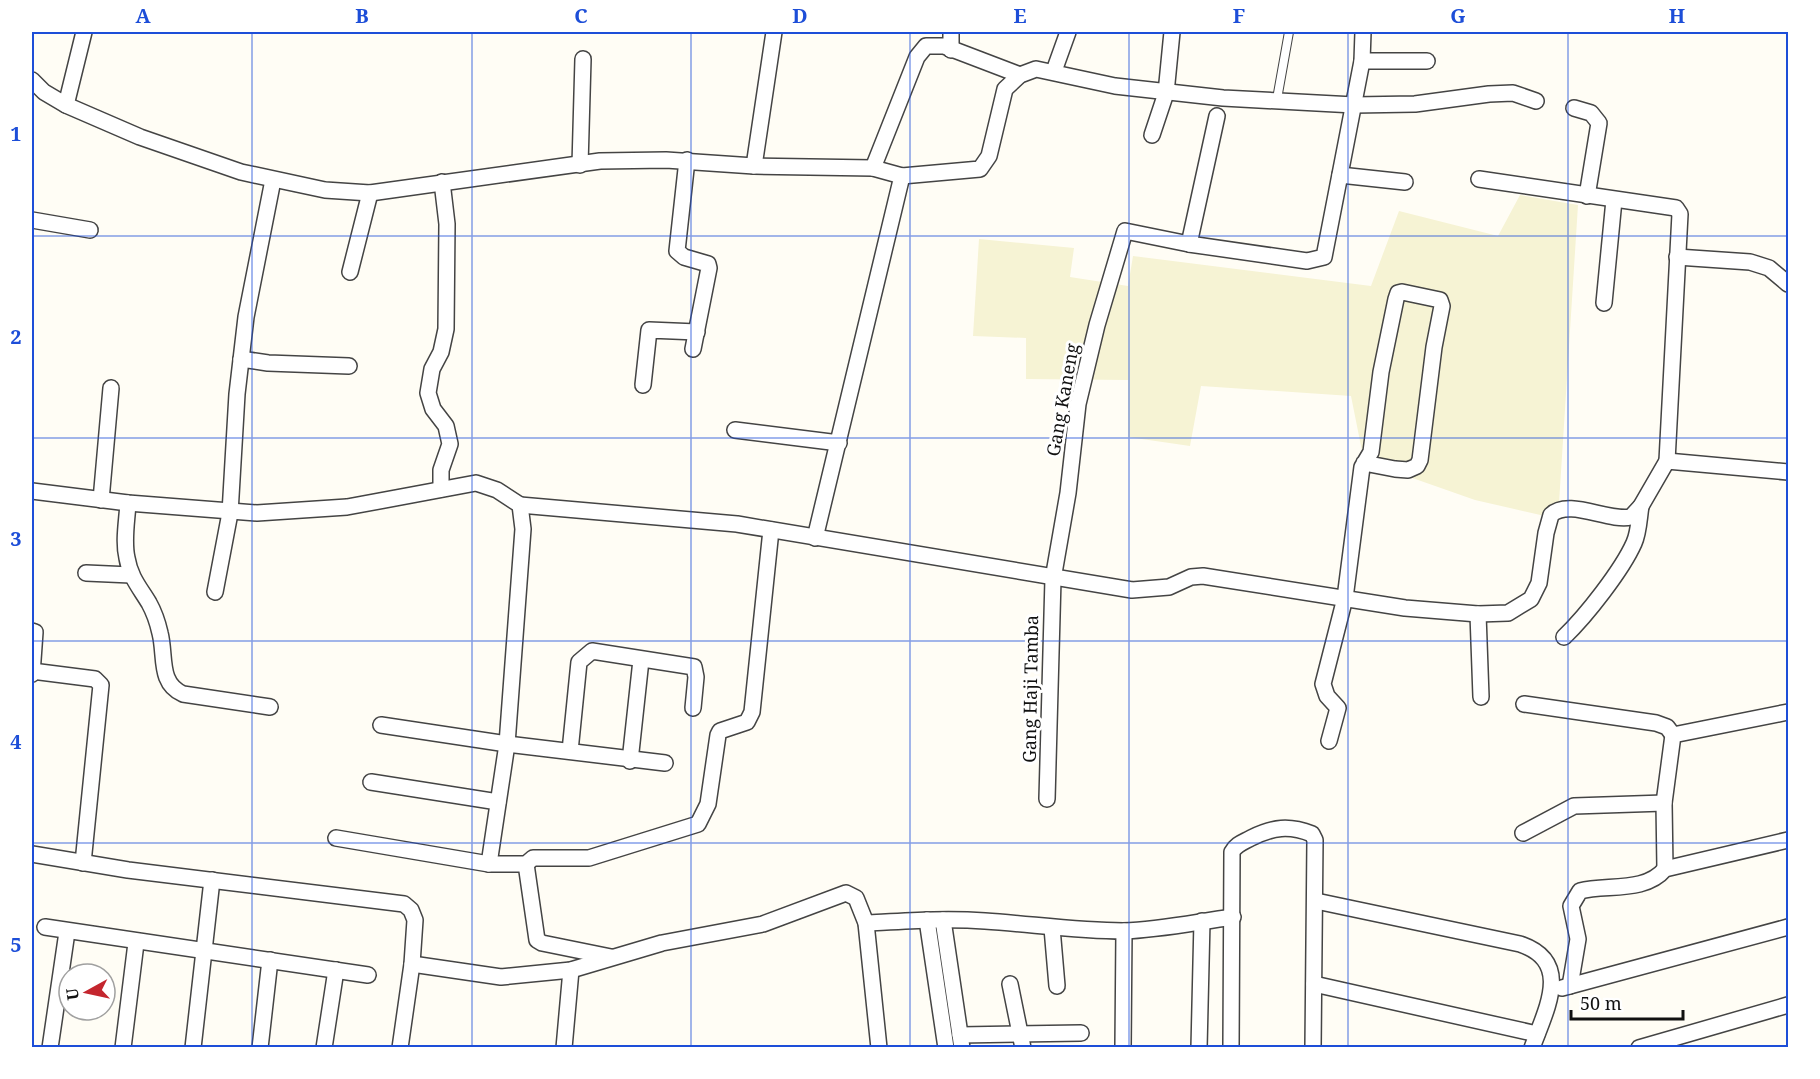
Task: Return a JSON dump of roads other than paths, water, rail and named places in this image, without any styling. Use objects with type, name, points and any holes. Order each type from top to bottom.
[{"type":"street","points":[[66,105],[84,32]]},
{"type":"street","points":[[754,166],[774,32]]},
{"type":"street","points":[[951,32],[951,50]]},
{"type":"street","points":[[1054,71],[1068,32]]},
{"type":"street","points":[[1152,135],[1166,93],[1172,32]]},
{"type":"street","points":[[1217,116],[1189,244],[1307,261],[1324,256],[1362,61],[1363,32]]},
{"type":"street","points":[[873,168],[917,57],[926,46],[944,46],[1020,75]]},
{"type":"street","points":[[580,165],[583,59]]},
{"type":"street","points":[[1362,61],[1427,61]]},
{"type":"street","points":[[32,80],[44,92],[66,105],[140,137],[273,180],[325,190],[370,193],[600,162],[687,160],[754,166],[873,168],[902,176],[972,171],[984,166],[989,156],[1005,89],[1020,75],[1036,69],[1054,71],[1115,86],[1166,93],[1354,105],[1437,102],[1489,94],[1513,93],[1536,101]]},
{"type":"street","points":[[1574,108],[1591,113],[1599,123],[1587,196]]},
{"type":"street","points":[[687,160],[677,251],[684,257],[708,264],[710,268],[693,349]]},
{"type":"street","points":[[1341,175],[1405,182]]},
{"type":"street","points":[[814,538],[839,443],[902,176]]},
{"type":"street","points":[[32,491],[230,513],[347,507],[476,483],[497,490],[520,505],[737,524],[1053,579],[1132,590],[1169,587],[1191,577],[1203,576],[1405,608],[1478,614],[1508,613],[1531,599],[1539,583],[1546,533],[1555,511],[1569,508],[1625,518],[1631,517],[1641,506],[1667,461],[1680,214],[1677,210],[1479,179]]},
{"type":"street","points":[[215,592],[230,513],[246,317],[273,180]]},
{"type":"street","points":[[441,489],[441,470],[450,444],[446,426],[433,409],[429,393],[432,369],[441,352],[446,329],[447,224],[442,182]]},
{"type":"street","points":[[350,272],[370,193]]},
{"type":"street","points":[[1604,303],[1614,200]]},
{"type":"street","points":[[32,220],[90,230]]},
{"type":"street","name":"Gang Kaneng","points":[[1053,579],[1068,493],[1078,404],[1097,325],[1125,231],[1189,244]]},
{"type":"street","points":[[1677,257],[1750,262],[1769,268],[1788,284]]},
{"type":"street","points":[[1329,741],[1338,708],[1327,696],[1323,684],[1345,598],[1364,463],[1371,452],[1382,372],[1398,293],[1440,300],[1442,306],[1434,347],[1420,460],[1417,466],[1408,470],[1364,463]]},
{"type":"street","points":[[643,385],[649,330],[697,332]]},
{"type":"street","points":[[241,360],[349,366]]},
{"type":"street","points":[[101,500],[111,388]]},
{"type":"street","points":[[735,430],[839,443]]},
{"type":"street","points":[[1667,461],[1788,472]]},
{"type":"street","points":[[128,503],[126,541],[131,575],[149,603],[161,634],[164,670],[174,690],[183,694],[270,707]]},
{"type":"street","points":[[489,864],[507,744],[523,529],[520,505]]},
{"type":"street","points":[[1564,637],[1631,549],[1636,537],[1641,506]]},
{"type":"street","points":[[336,838],[489,864],[526,864],[533,858],[589,858],[698,824],[703,819],[708,804],[718,735],[720,731],[747,722],[752,712],[771,530]]},
{"type":"street","points":[[86,573],[131,575]]},
{"type":"street","name":"Gang Haji Tamba","points":[[1047,799],[1053,579]]},
{"type":"street","points":[[1478,614],[1481,697]]},
{"type":"street","points":[[32,632],[35,632],[32,673],[95,679],[101,685],[83,863]]},
{"type":"street","points":[[570,751],[579,662],[583,656],[592,651],[694,667],[696,677],[693,708]]},
{"type":"street","points":[[630,760],[641,660]]},
{"type":"street","points":[[1524,704],[1656,723],[1667,728],[1673,735],[1664,803],[1665,869],[1660,876],[1646,882],[1592,888],[1580,891],[1575,896],[1571,906],[1578,939],[1570,986]]},
{"type":"street","points":[[1673,735],[1788,712]]},
{"type":"street","points":[[381,725],[507,744],[665,763]]},
{"type":"street","points":[[371,782],[498,802]]},
{"type":"street","points":[[1523,833],[1574,806],[1664,803]]},
{"type":"street","points":[[1231,1047],[1232,852],[1241,843],[1274,828],[1297,829],[1314,836],[1316,901],[1313,1047]]},
{"type":"street","points":[[1665,869],[1788,840]]},
{"type":"street","points":[[32,854],[83,863],[404,904],[411,910],[415,920],[412,964],[400,1047]]},
{"type":"street","points":[[526,864],[537,940],[542,943],[616,958]]},
{"type":"street","points":[[193,1047],[212,880]]},
{"type":"street","points":[[412,964],[501,977],[520,977],[571,970],[662,943],[763,924],[846,893],[862,910],[879,1047]]},
{"type":"street","points":[[1314,984],[1534,1041],[1552,990],[1552,975],[1545,959],[1530,948],[1316,901]]},
{"type":"street","points":[[862,910],[927,920],[985,921],[1052,928],[1124,931],[1233,917]]},
{"type":"street","points":[[927,920],[946,1047]]},
{"type":"street","points":[[943,920],[961,1041],[1022,1040],[1081,1033]]},
{"type":"street","points":[[1199,1047],[1202,921]]},
{"type":"street","points":[[45,927],[136,943],[205,949],[368,975]]},
{"type":"street","points":[[1552,990],[1788,927]]},
{"type":"street","points":[[1052,928],[1057,986]]},
{"type":"street","points":[[1123,1047],[1124,931]]},
{"type":"street","points":[[50,1047],[68,932]]},
{"type":"street","points":[[123,1047],[136,943]]},
{"type":"street","points":[[260,1047],[270,960]]},
{"type":"street","points":[[324,1047],[336,970]]},
{"type":"street","points":[[564,1047],[571,970]]},
{"type":"street","points":[[1010,984],[1022,1040]]},
{"type":"street","points":[[1639,1047],[1788,1005]]},
{"type":"lane","points":[[1277,99],[1289,32]]}]
